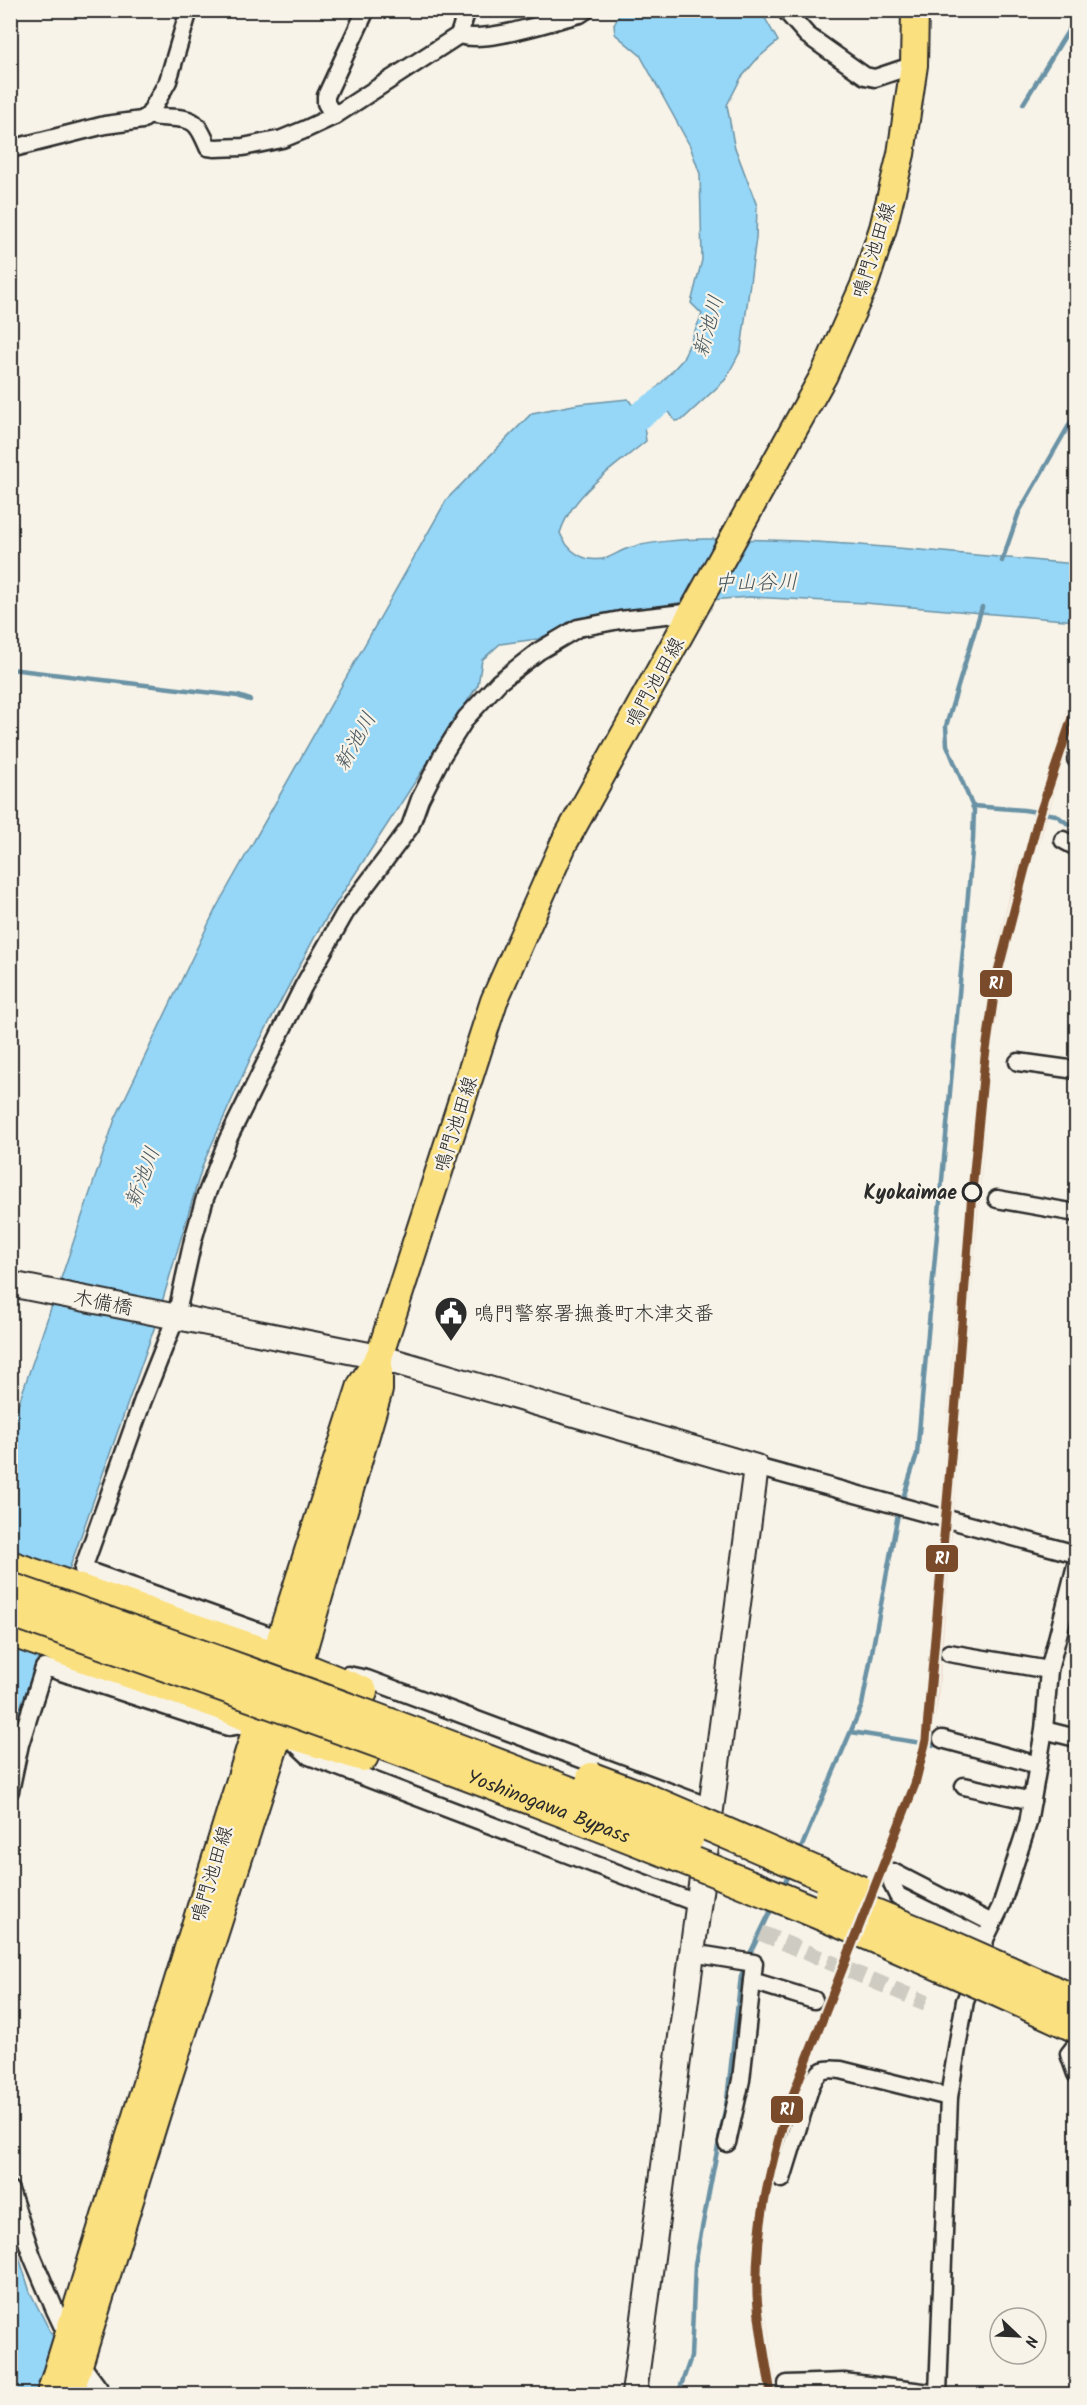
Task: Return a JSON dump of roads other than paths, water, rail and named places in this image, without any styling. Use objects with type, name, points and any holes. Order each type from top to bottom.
[{"type":"highway","points":[[10,1566],[284,1654],[362,1692],[651,1801],[874,1897],[911,1917],[941,1952]]},
{"type":"highway","name":"Yoshinogawa Bypass","points":[[10,1588],[334,1702],[521,1771],[941,1952],[1077,2027]]},
{"type":"highway","name":"Yoshinogawa Bypass","points":[[10,1611],[326,1721],[1077,2001]]},
{"type":"highway","points":[[10,1630],[223,1705],[269,1726],[363,1756],[620,1850],[878,1951],[941,1952]]},
{"type":"main road","name":"鳴門池田線","points":[[50,2394],[72,2354],[269,1726],[284,1654],[379,1390],[379,1357],[494,1001],[564,843],[824,375],[865,283],[883,228],[901,154],[914,65],[915,10]]},
{"type":"main road","name":"鳴門池田線","points":[[70,2394],[72,2354]]},
{"type":"street","points":[[10,149],[105,125],[142,120],[148,115],[168,81],[189,10]]},
{"type":"street","points":[[334,116],[326,103],[326,96],[366,10]]},
{"type":"street","points":[[148,115],[158,119],[187,119],[196,125],[208,147],[243,147],[282,139],[334,116],[459,35],[467,10]]},
{"type":"street","points":[[459,35],[466,37],[510,33],[580,14],[586,10]]},
{"type":"street","points":[[785,10],[807,35],[865,76],[875,78],[914,65]]},
{"type":"street","points":[[695,608],[578,628],[539,651],[499,682],[466,718],[442,756],[420,799],[410,827],[345,913],[303,987],[228,1139],[205,1198],[172,1316],[83,1569],[284,1654],[367,1679],[710,1807]]},
{"type":"street","points":[[1018,1062],[1077,1070]]},
{"type":"street","points":[[997,1199],[1077,1214]]},
{"type":"street","name":"木備橋","points":[[10,1284],[379,1357],[756,1467]]},
{"type":"street","points":[[634,2394],[756,1467],[1077,1554]]},
{"type":"street","points":[[787,2384],[844,2382],[938,2394],[949,2097],[965,2001],[982,1962],[986,1939],[1004,1896],[1028,1823],[1044,1730],[1049,1670],[1077,1565]]},
{"type":"street","points":[[949,1653],[1049,1670]]},
{"type":"street","points":[[10,1791],[20,1744],[44,1668],[52,1669],[228,1727],[269,1726],[309,1756],[699,1904]]},
{"type":"street","points":[[1044,1730],[1077,1737]]},
{"type":"street","points":[[942,1739],[1038,1765]]},
{"type":"street","points":[[964,1786],[1032,1801]]},
{"type":"street","points":[[986,1939],[898,1896],[892,1884],[893,1872],[992,1923]]},
{"type":"street","points":[[693,1953],[754,1964],[741,2080],[728,2143]]},
{"type":"street","points":[[752,1981],[814,2000]]},
{"type":"street","points":[[1077,2045],[1069,2054],[1077,2074]]},
{"type":"street","points":[[782,2179],[811,2085],[817,2073],[825,2068],[949,2097]]},
{"type":"street","points":[[10,2190],[32,2256],[72,2354],[103,2394]]},
{"type":"water","points":[[621,11],[761,11],[778,41],[757,59],[741,78],[727,105],[734,145],[757,206],[756,238],[741,350],[725,380],[682,420],[675,421],[655,390],[683,359],[702,314],[691,303],[702,260],[700,174],[690,146],[640,55],[615,34],[614,25]]},
{"type":"water","name":"中山谷川","points":[[628,399],[643,419],[646,441],[584,493],[566,518],[560,533],[563,540],[578,555],[599,559],[639,545],[658,542],[751,539],[890,547],[1076,564],[1076,621],[865,603],[750,597],[683,602],[574,622],[538,639],[500,644],[482,660],[478,685],[318,931],[252,1055],[203,1164],[155,1326],[11,1734],[11,1426],[115,1119],[216,908],[447,499],[532,413],[579,404]]},
{"type":"water","points":[[10,2228],[30,2292],[82,2394],[11,2394]]},
{"type":"waterway","points":[[1023,104],[1076,18]]},
{"type":"waterway","name":"新池川","points":[[610,435],[666,398],[688,376]]},
{"type":"waterway","points":[[1002,561],[1019,512],[1076,413]]},
{"type":"waterway","points":[[799,1853],[862,1705],[898,1514],[917,1454],[973,840],[974,810],[947,745],[946,726],[982,607]]},
{"type":"waterway","points":[[10,669],[238,696],[250,700]]},
{"type":"waterway","points":[[973,806],[1056,815],[1076,830]]},
{"type":"waterway","points":[[851,1732],[941,1746]]},
{"type":"waterway","points":[[782,1888],[790,1871]]},
{"type":"waterway","points":[[748,1958],[773,1906]]},
{"type":"waterway","points":[[678,2394],[691,2357],[695,2264],[727,2100],[741,1976],[745,1966]]},
{"type":"tunnel","points":[[761,1933],[926,2003]]},
{"type":"place","name":"Kyokaimae","points":[[972,1192]]},
{"type":"place","name":"鳴門警察署撫養町木津交番","points":[[451,1342]]}]
